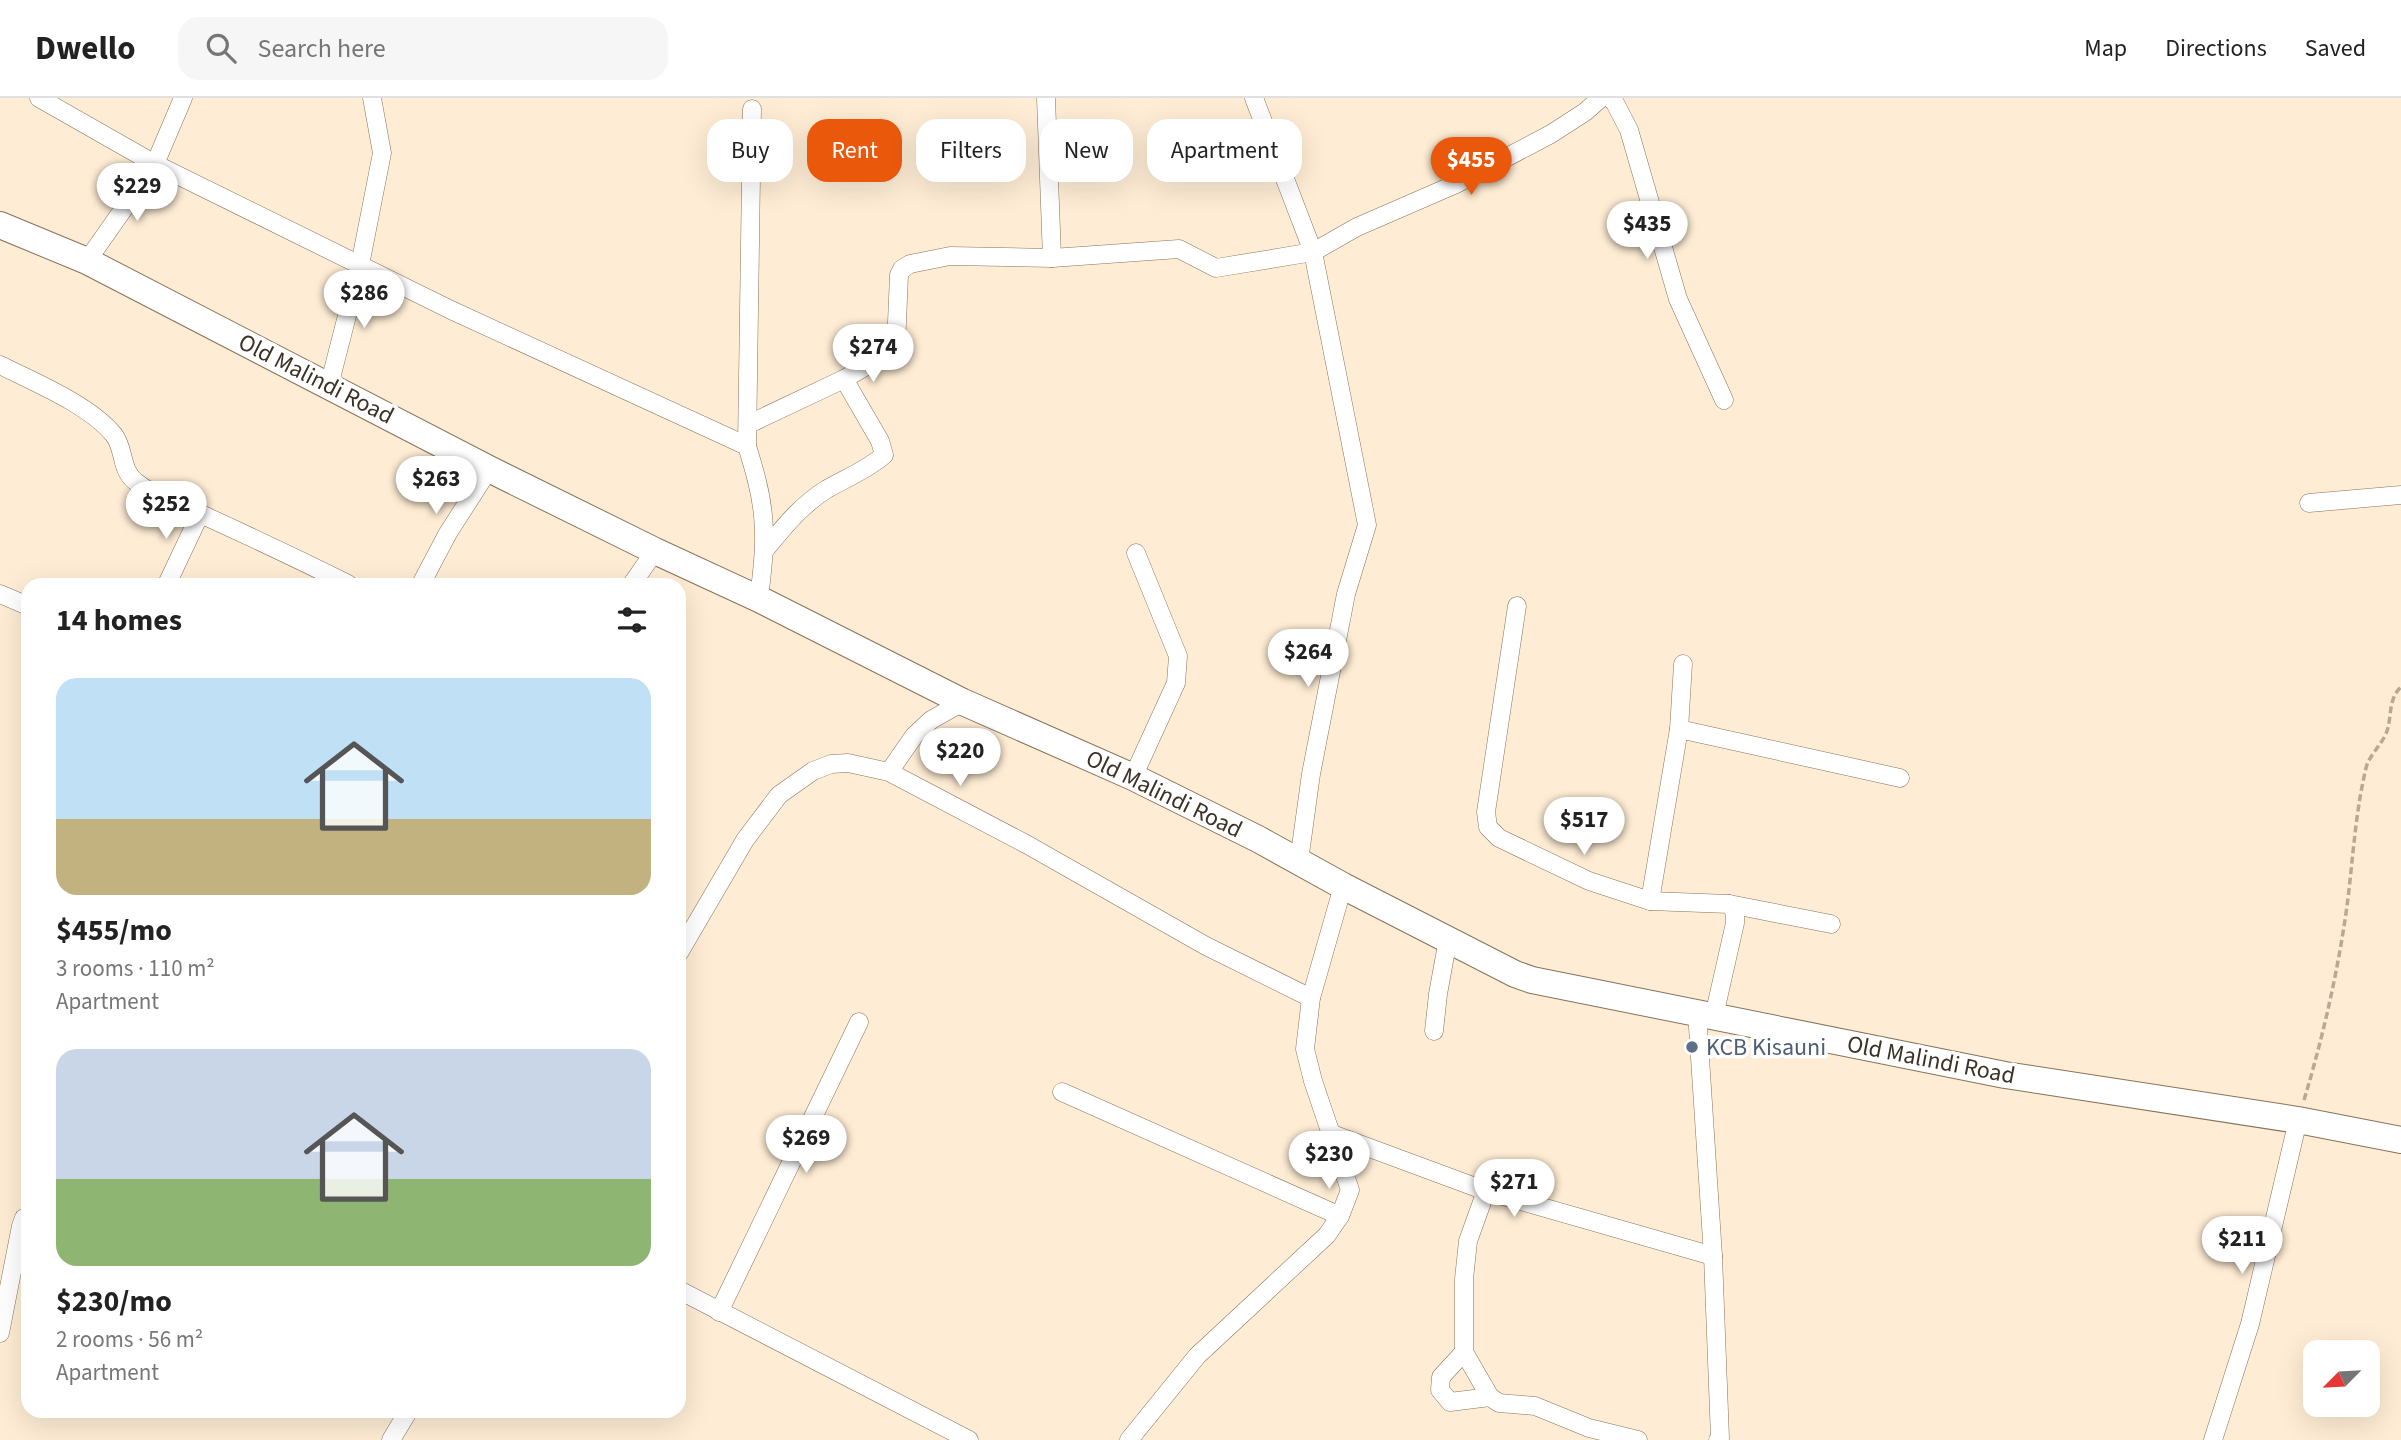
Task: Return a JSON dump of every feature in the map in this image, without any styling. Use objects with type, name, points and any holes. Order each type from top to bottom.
[{"type":"main road","name":"Old Malindi Road","points":[[0,225],[87,261],[489,469],[759,599],[963,702],[1133,777],[1515,974],[1532,980],[2005,1075],[2298,1120],[2401,1140]]},
{"type":"street","points":[[39,98],[155,164],[450,310],[747,446]]},
{"type":"street","points":[[87,261],[155,164],[183,98]]},
{"type":"street","points":[[329,386],[360,265],[382,153],[372,98]]},
{"type":"street","points":[[1045,98],[1052,258]]},
{"type":"street","points":[[1254,98],[1313,252],[1367,525],[1346,594],[1311,774],[1299,861]]},
{"type":"street","points":[[749,424],[844,379],[889,353],[896,346],[899,275],[902,269],[910,264],[950,256],[1052,258],[1179,249],[1216,268],[1313,252],[1357,227],[1456,184],[1551,134],[1601,98]]},
{"type":"street","points":[[1610,98],[1629,130],[1678,299],[1724,400]]},
{"type":"street","points":[[752,109],[747,446],[759,486],[764,517],[759,599]]},
{"type":"street","points":[[0,365],[79,406],[111,431],[133,480],[158,497],[335,578]]},
{"type":"street","points":[[764,551],[796,512],[826,490],[874,464],[884,455],[880,441],[844,379]]},
{"type":"street","points":[[424,578],[448,533],[489,469]]},
{"type":"street","points":[[2309,503],[2401,495]]},
{"type":"street","points":[[170,578],[200,514]]},
{"type":"street","points":[[636,578],[655,551]]},
{"type":"street","points":[[1133,777],[1175,683],[1178,656],[1136,553]]},
{"type":"street","points":[[0,594],[21,603]]},
{"type":"street","points":[[1517,606],[1486,812],[1488,827],[1499,838],[1589,881],[1650,901],[1729,904],[1830,924]]},
{"type":"street","points":[[1650,901],[1679,729],[1684,664]]},
{"type":"street","points":[[888,772],[914,736],[931,720],[963,702]]},
{"type":"street","points":[[1679,729],[1900,778]]},
{"type":"street","points":[[686,941],[745,840],[779,795],[799,780],[831,764],[848,763],[888,772],[1026,844],[1206,946],[1311,998]]},
{"type":"street","points":[[1129,1440],[1197,1356],[1327,1235],[1340,1216],[1350,1190],[1313,1081],[1305,1049],[1311,998],[1343,886]]},
{"type":"street","points":[[1718,1440],[1706,1014],[1735,923],[1735,912],[1729,904]]},
{"type":"street","points":[[1434,1031],[1448,939]]},
{"type":"street","points":[[719,1312],[859,1022]]},
{"type":"street","points":[[1062,1092],[1340,1216]]},
{"type":"street","points":[[2213,1440],[2250,1324],[2298,1120]]},
{"type":"street","points":[[1332,1134],[1486,1191],[1713,1256]]},
{"type":"street","points":[[1486,1191],[1468,1241],[1464,1279],[1464,1352],[1490,1397],[1499,1404],[1535,1406],[1588,1434],[1639,1440]]},
{"type":"street","points":[[0,1333],[21,1226]]},
{"type":"street","points":[[686,1294],[970,1440]]},
{"type":"street","points":[[1464,1352],[1441,1377],[1440,1390],[1450,1402],[1490,1397]]},
{"type":"street","points":[[391,1440],[404,1418]]},
{"type":"path","points":[[2298,1120],[2315,1065],[2339,953],[2354,836],[2367,765],[2387,733],[2394,693],[2401,687]]},
{"type":"place","name":"KCB Kisauni","points":[[1692,1047]]}]
